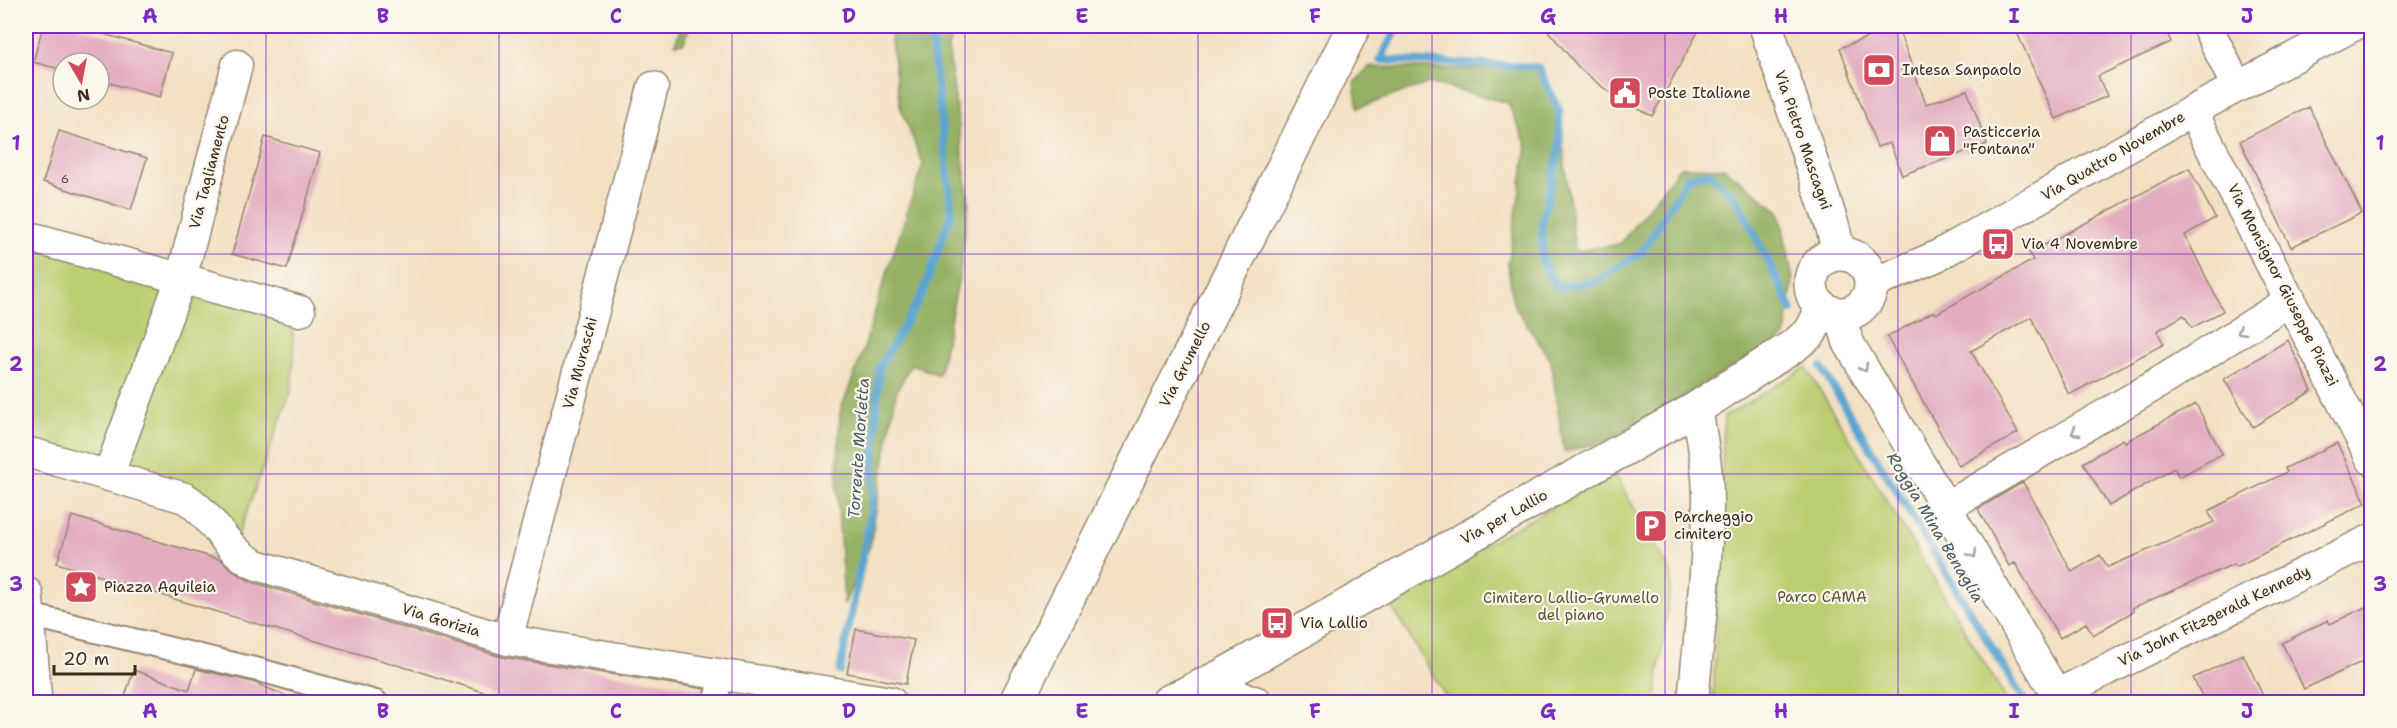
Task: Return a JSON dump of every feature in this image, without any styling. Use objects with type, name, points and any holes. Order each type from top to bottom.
[{"type":"street","name":"Via Grumello","points":[[1016,702],[1354,26]]},
{"type":"street","name":"Via Pietro Mascagni","points":[[1766,26],[1833,228],[1839,254]]},
{"type":"street","points":[[2207,26],[2237,87]]},
{"type":"street","name":"Via Quattro Novembre","points":[[1872,284],[1937,256],[2193,111],[2353,26]]},
{"type":"street","name":"Via Tagliamento","points":[[108,476],[181,279],[237,66]]},
{"type":"street","name":"Via Muraschi","points":[[507,640],[653,87]]},
{"type":"street","name":"Via Monsignor Giuseppe Piazzi","points":[[2193,111],[2372,460]]},
{"type":"street","points":[[26,236],[300,311]]},
{"type":"street","points":[[1832,311],[1852,312],[1862,306],[1869,296],[1872,284],[1869,273],[1862,262],[1852,256],[1839,254],[1827,258],[1818,265],[1812,276],[1811,288],[1815,299],[1832,311],[1848,342],[2059,699]]},
{"type":"street","points":[[1948,510],[1957,501],[2152,387],[2291,300]]},
{"type":"street","name":"Via per Lallio","points":[[1168,702],[1222,676],[1697,408],[1792,347],[1832,311]]},
{"type":"street","points":[[1693,702],[1704,587],[1708,499],[1703,442],[1697,408]]},
{"type":"street","name":"Via Gorizia","points":[[26,455],[34,454],[185,498],[198,506],[245,560],[257,565],[507,640],[891,702]]},
{"type":"street","name":"Via John Fitzgerald Kennedy","points":[[2059,699],[2372,539]]},
{"type":"street","points":[[35,702],[27,608],[376,702]]},
{"type":"street","points":[[715,702],[723,674]]},
{"type":"street","points":[[1222,676],[1238,696],[1257,702]]},
{"type":"green space","points":[[681,26],[690,26],[684,43],[675,44]]},
{"type":"green space","points":[[889,26],[956,26],[948,47],[969,202],[960,272],[939,375],[911,364],[896,393],[870,546],[844,604],[837,490],[840,412],[864,349],[923,164],[900,106]]},
{"type":"green space","points":[[1369,67],[1457,69],[1538,67],[1559,110],[1575,251],[1620,244],[1680,167],[1724,168],[1780,212],[1793,280],[1785,337],[1606,441],[1564,452],[1551,361],[1513,303],[1508,264],[1527,146],[1508,103],[1429,83],[1358,108],[1354,83]]},
{"type":"green space","points":[[26,239],[292,305],[294,357],[291,391],[233,549],[207,516],[26,455]]},
{"type":"green space","name":"Parco CAMA","points":[[1806,367],[2008,702],[1713,702],[1724,417]]},
{"type":"green space","name":"Cimitero Lallio-Grumello del piano","points":[[1614,473],[1672,574],[1655,702],[1449,702],[1387,599]]},
{"type":"building","points":[[43,26],[74,26],[172,53],[160,97],[111,83],[111,51],[51,51],[51,67],[33,62]]},
{"type":"building","points":[[1544,26],[1701,26],[1652,116],[1614,96],[1580,69]]},
{"type":"building","points":[[1897,26],[1926,104],[1967,90],[1987,144],[1902,175],[1890,143],[1877,147],[1840,48]]},
{"type":"building","points":[[2014,26],[2164,26],[2171,42],[2098,76],[2107,96],[2056,119]]},
{"type":"building","points":[[2309,107],[2362,213],[2291,247],[2240,141]]},
{"type":"building","points":[[59,131],[147,158],[131,210],[43,182]]},
{"type":"building","points":[[265,137],[320,153],[287,269],[232,254]]},
{"type":"building","points":[[2189,168],[2215,218],[2185,235],[2223,311],[2192,328],[2184,315],[2157,331],[2164,344],[2069,395],[2031,317],[1971,351],[2018,433],[1959,466],[1887,337],[1934,311],[1936,314],[2033,260],[2029,253]]},
{"type":"building","points":[[2288,340],[2312,391],[2253,427],[2224,379]]},
{"type":"building","points":[[2196,404],[2222,454],[2179,477],[2174,468],[2109,506],[2083,463],[2123,439],[2125,442]]},
{"type":"building","points":[[2337,443],[2366,503],[2236,567],[2234,564],[2132,608],[2134,611],[2093,635],[2086,623],[2060,638],[2015,563],[2009,566],[1978,509],[2023,482],[2072,572],[2100,555],[2108,567],[2214,522],[2208,511],[2287,472],[2285,468]]},
{"type":"building","points":[[72,516],[221,560],[236,573],[252,582],[502,657],[705,689],[702,702],[493,702],[493,695],[57,563]]},
{"type":"building","points":[[2372,604],[2372,657],[2304,689],[2282,643],[2328,620],[2330,624]]},
{"type":"building","points":[[856,629],[914,640],[906,684],[847,673]]},
{"type":"building","points":[[2243,654],[2266,702],[2205,702],[2193,678]]},
{"type":"building","points":[[196,669],[253,682],[300,702],[123,702],[134,670],[189,690]]},
{"type":"waterway","name":"Torrente Morletta","points":[[840,671],[872,508],[879,368],[923,293],[952,211],[930,26]]},
{"type":"waterway","name":"Roggia Mina Benaglia","points":[[1398,26],[1380,60],[1538,67],[1559,110],[1560,147],[1542,223],[1542,262],[1557,287],[1595,282],[1642,252],[1688,177],[1710,173],[1738,201],[1792,310]]},
{"type":"waterway","name":"Roggia Mina Benaglia","points":[[1821,367],[2025,702]]},
{"type":"place","name":"Intesa Sanpaolo","points":[[1879,70]]},
{"type":"place","name":"Poste Italiane","points":[[1625,93]]},
{"type":"place","name":"Pasticceria \"Fontana\"","points":[[1940,141]]},
{"type":"place","name":"Via 4 Novembre","points":[[1998,244]]},
{"type":"place","name":"Parcheggio cimitero","points":[[1651,526]]},
{"type":"place","name":"Piazza Aquileia","points":[[81,587]]},
{"type":"place","name":"Via Lallio","points":[[1277,623]]}]
